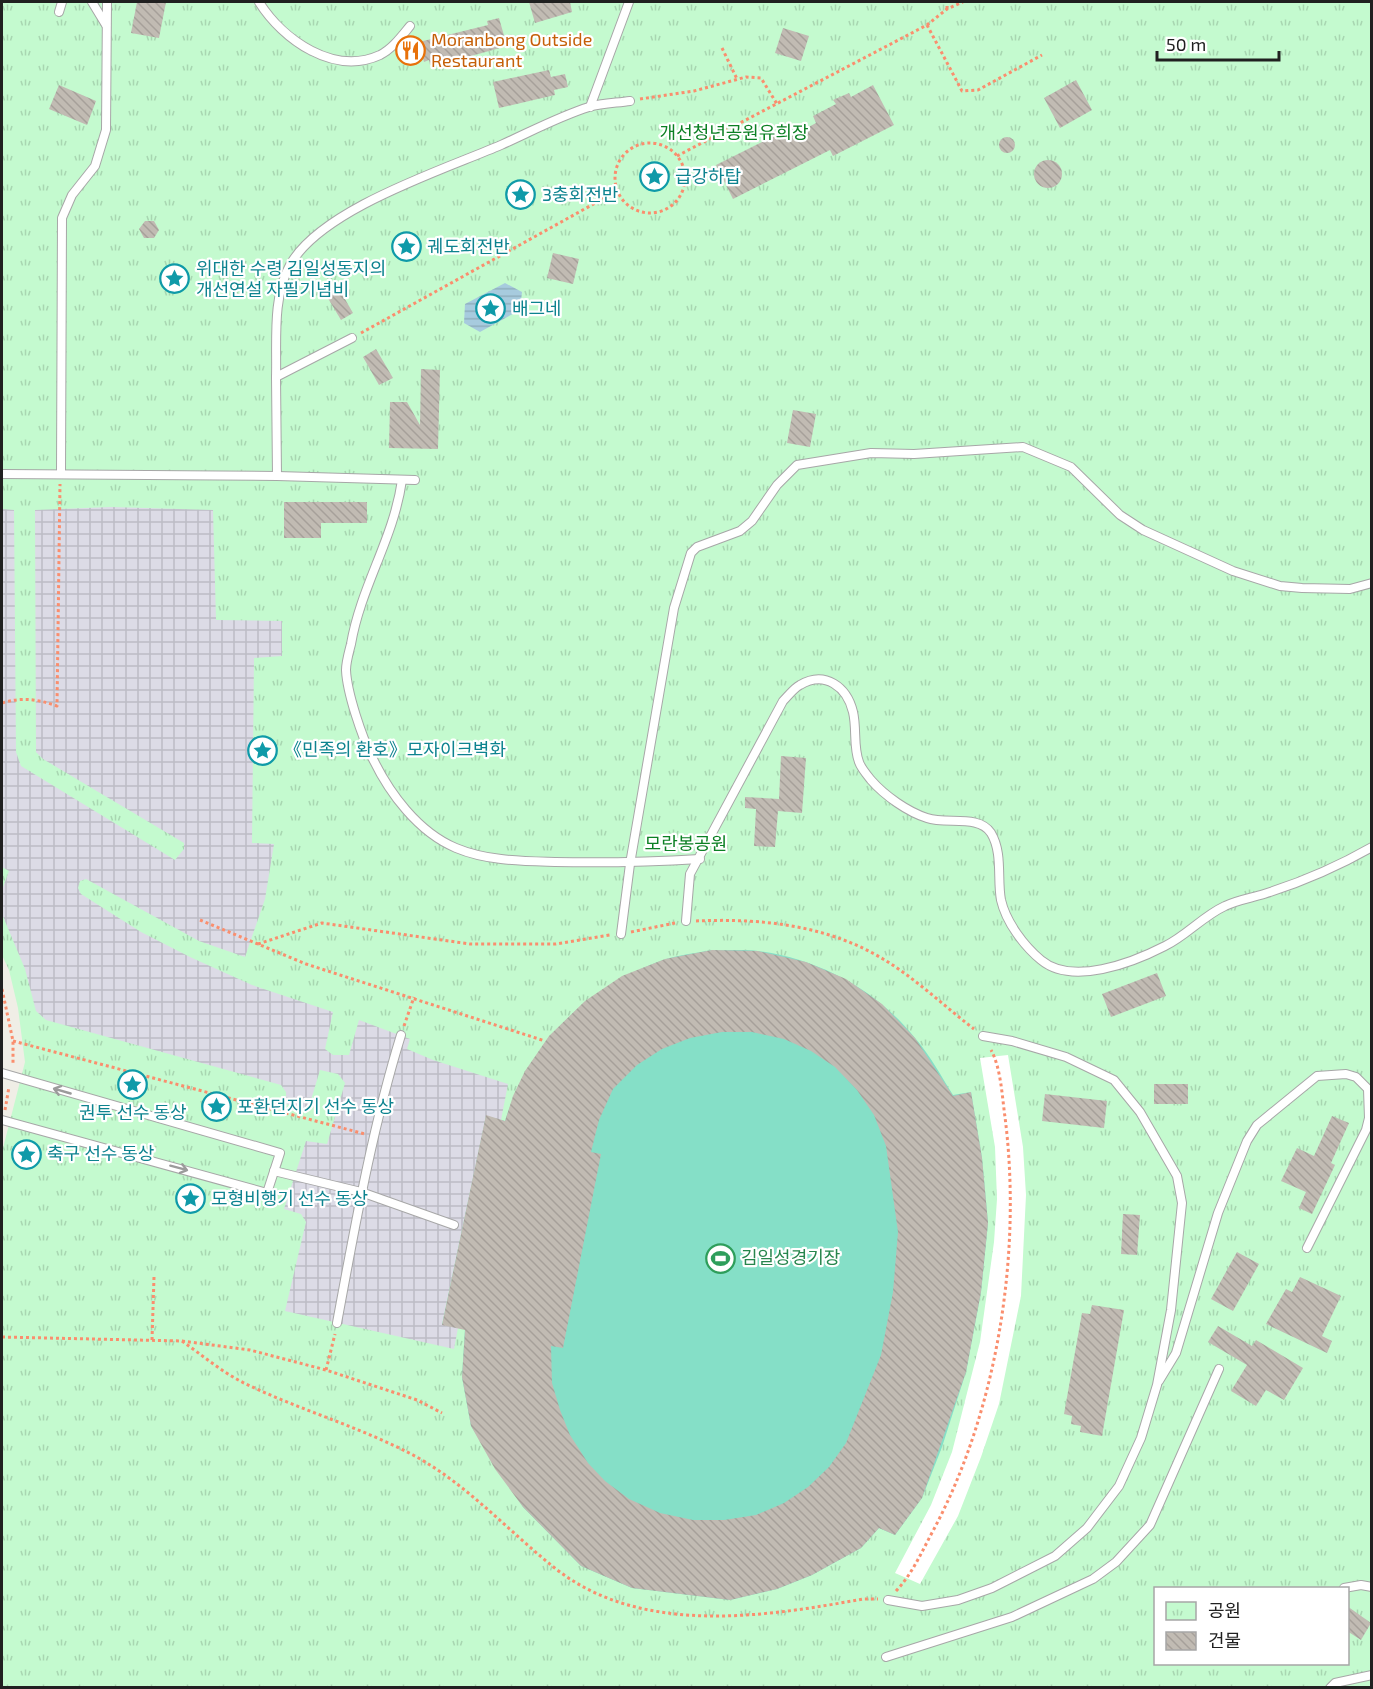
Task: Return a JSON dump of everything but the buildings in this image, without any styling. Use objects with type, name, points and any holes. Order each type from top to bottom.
[{"type":"lane","points":[[59,12],[62,2]]},
{"type":"lane","points":[[92,2],[107,27]]},
{"type":"lane","points":[[61,472],[62,218],[72,195],[95,166],[106,130],[107,2]]},
{"type":"lane","points":[[259,2],[302,46],[324,57],[363,60],[381,54],[397,42],[410,26]]},
{"type":"lane","points":[[590,107],[628,2]]},
{"type":"lane","points":[[277,476],[277,321],[281,293],[290,265],[312,239],[342,217],[376,198],[590,107],[630,101]]},
{"type":"lane","points":[[276,377],[352,338]]},
{"type":"lane","points":[[621,934],[630,864],[674,608],[691,553],[697,547],[740,531],[752,521],[777,485],[797,465],[871,453],[914,454],[1023,447],[1071,467],[1120,514],[1143,530],[1233,571],[1280,586],[1302,588],[1350,589],[1371,583]]},
{"type":"lane","points":[[2,474],[61,472],[415,480]]},
{"type":"lane","points":[[402,480],[398,511],[356,614],[346,670],[363,739],[385,785],[405,809],[433,835],[454,848],[475,855],[514,861],[630,864],[700,859]]},
{"type":"lane","points":[[686,921],[690,874],[783,701],[799,685],[825,680],[838,685],[848,697],[854,714],[859,764],[883,792],[927,818],[947,822],[967,821],[980,824],[990,832],[999,862],[1001,900],[1006,915],[1025,943],[1041,960],[1058,970],[1079,973],[1101,970],[1165,946],[1227,905],[1335,868],[1371,847]]},
{"type":"lane","points":[[337,1323],[361,1192],[401,1035]]},
{"type":"lane","points":[[888,1600],[922,1606],[958,1600],[992,1588],[1055,1556],[1071,1544],[1104,1509],[1119,1486],[1141,1438],[1157,1385],[1171,1310],[1182,1203],[1177,1176],[1140,1112],[1114,1080],[1065,1057],[1012,1041],[983,1036]]},
{"type":"lane","points":[[2,1073],[280,1153],[267,1192],[2,1120]]},
{"type":"lane","points":[[1157,1385],[1176,1353],[1218,1213],[1252,1133],[1272,1110],[1304,1084],[1326,1073],[1347,1074],[1356,1077],[1368,1089],[1369,1118],[1366,1130],[1307,1248]]},
{"type":"lane","points":[[274,1171],[361,1192],[454,1225]]},
{"type":"lane","points":[[886,1657],[1012,1617],[1093,1579],[1116,1562],[1150,1525],[1219,1369]]},
{"type":"lane","points":[[1349,1587],[1361,1585],[1371,1587]]},
{"type":"lane","points":[[1330,1688],[1335,1683],[1371,1675]]},
{"type":"path","points":[[947,2],[947,9]]},
{"type":"path","points":[[677,156],[927,25],[947,9],[963,2]]},
{"type":"path","points":[[927,25],[962,91],[978,90],[1042,55]]},
{"type":"path","points":[[722,48],[737,79]]},
{"type":"path","points":[[630,101],[694,91],[737,79],[761,78],[777,104]]},
{"type":"path","points":[[654,144],[677,156],[683,167],[684,185],[680,196],[666,209],[650,213],[638,211],[626,204],[617,191],[615,177],[618,165],[631,149],[654,144]]},
{"type":"path","points":[[352,338],[617,191]]},
{"type":"path","points":[[2,703],[16,699],[36,699],[57,706],[61,472]]},
{"type":"path","points":[[182,1341],[244,1383],[414,1456],[451,1479],[558,1571],[588,1589],[628,1605],[670,1614],[745,1616],[863,1599],[888,1600],[908,1579],[944,1510],[966,1457],[983,1400],[1005,1292],[1011,1197],[1009,1147],[994,1056],[983,1036],[882,958],[830,935],[783,923],[740,919],[686,921],[556,944],[470,944],[322,923],[258,944]]},
{"type":"path","points":[[200,920],[306,964],[545,1041]]},
{"type":"path","points":[[2,989],[13,1041],[11,1076],[2,1120]]},
{"type":"path","points":[[401,1035],[414,997]]},
{"type":"path","points":[[13,1041],[374,1137]]},
{"type":"path","points":[[152,1340],[154,1277]]},
{"type":"path","points":[[326,1370],[337,1323]]},
{"type":"path","points":[[2,1336],[182,1341],[250,1350],[326,1370],[417,1400],[442,1413]]},
{"type":"green space","name":"모란봉공원","points":[[2,2],[1371,2],[1371,1687],[2,1687],[2,1152],[25,1062],[18,1008],[9,970],[2,955]]},
{"type":"green space","name":"김일성경기장","points":[[712,950],[758,951],[803,961],[824,969],[865,991],[900,1021],[926,1051],[953,1095],[971,1092],[982,1158],[988,1223],[981,1292],[966,1372],[942,1447],[922,1498],[895,1535],[879,1528],[861,1548],[812,1575],[777,1589],[730,1600],[632,1588],[581,1566],[523,1507],[471,1426],[462,1377],[465,1329],[442,1325],[486,1115],[505,1121],[529,1067],[545,1043],[585,1003],[609,986],[663,960]]},
{"type":"shaded area","points":[[111,507],[213,510],[216,620],[282,621],[282,656],[254,658],[252,843],[274,844],[265,899],[245,957],[199,941],[86,879],[80,881],[78,888],[81,894],[141,932],[190,957],[252,985],[333,1012],[325,1049],[333,1055],[349,1055],[359,1020],[410,1039],[407,1049],[433,1060],[508,1084],[501,1120],[486,1116],[442,1324],[458,1328],[454,1349],[285,1311],[306,1222],[301,1214],[284,1209],[306,1141],[327,1144],[345,1083],[338,1074],[320,1070],[308,1110],[286,1104],[286,1092],[281,1085],[46,1020],[36,1011],[25,969],[2,914],[2,890],[9,871],[2,867],[2,509],[14,510],[16,752],[21,766],[175,860],[184,849],[184,843],[43,759],[36,752],[35,510]]},
{"type":"water","points":[[505,283],[522,292],[520,310],[480,332],[464,323],[465,304]]},
{"type":"pier","points":[[1008,1055],[1023,1147],[1026,1195],[1021,1296],[999,1404],[981,1457],[958,1516],[920,1584],[895,1573],[931,1505],[952,1452],[980,1342],[994,1242],[997,1199],[995,1147],[980,1058]]},
{"type":"place","name":"Moranbong Outside Restaurant","points":[[410,50]]},
{"type":"place","name":"급강하탑","points":[[654,177]]},
{"type":"place","name":"3충회전반","points":[[521,195]]},
{"type":"place","name":"궤도회전반","points":[[406,247]]},
{"type":"place","name":"위대한 수령 김일성동지의 개선연설 자필기념비","points":[[175,279]]},
{"type":"place","name":"배그네","points":[[491,309]]},
{"type":"place","name":"《민족의 환호》모자이크벽화","points":[[263,750]]},
{"type":"place","name":"권투 선수 동상","points":[[133,1084]]},
{"type":"place","name":"포환던지기 선수 동상","points":[[216,1107]]},
{"type":"place","name":"축구 선수 동상","points":[[26,1154]]},
{"type":"place","name":"모형비행기 선수 동상","points":[[190,1199]]},
{"type":"place","name":"김일성경기장","points":[[720,1258]]},
{"type":"park label","name":"개선청년공원유희장","points":[[734,133]]}]
